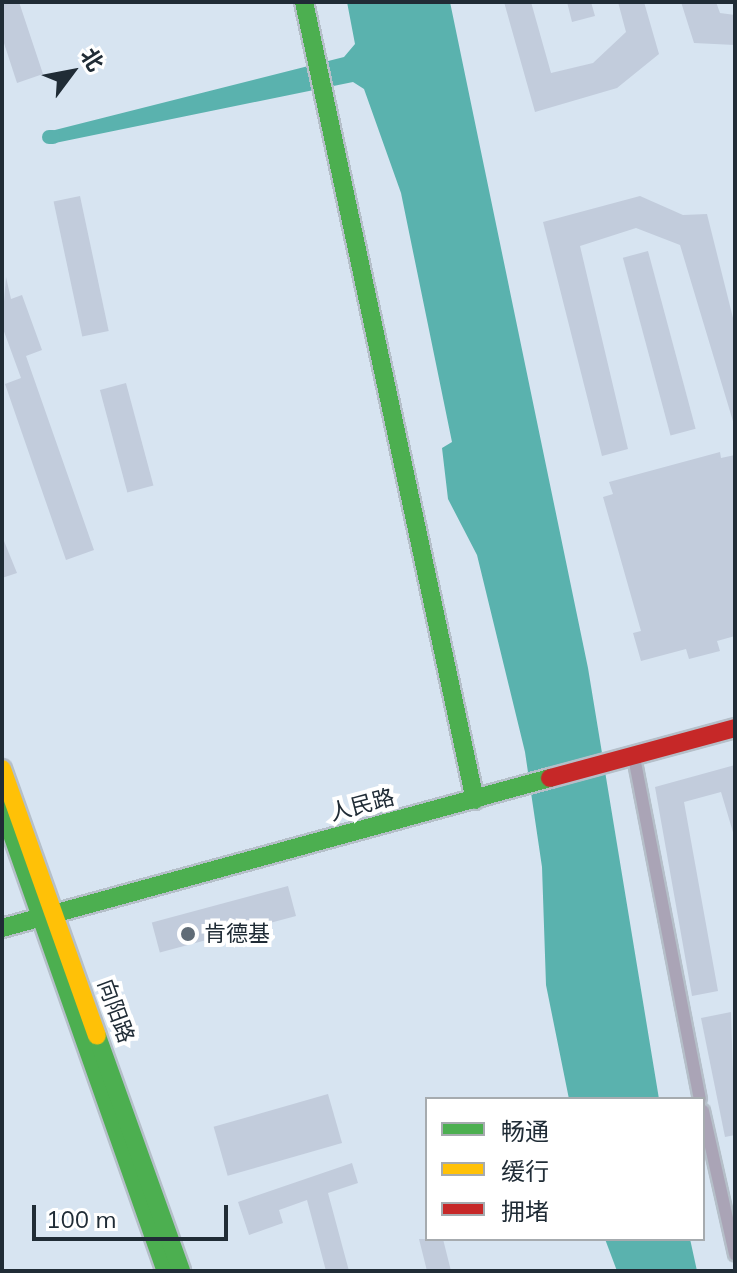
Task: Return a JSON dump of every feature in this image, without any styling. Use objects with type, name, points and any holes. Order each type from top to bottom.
[{"type":"street","points":[[304,2],[475,800]]},
{"type":"street","name":"人民路","points":[[2,928],[735,728]]},
{"type":"street","points":[[625,759],[700,1097]]},
{"type":"street","name":"向阳路","points":[[2,769],[166,1271]]},
{"type":"street","name":"向阳路","points":[[2,806],[50,915],[181,1271]]},
{"type":"street","points":[[705,1120],[735,1254]]},
{"type":"shaded area","points":[[347,2],[450,2],[588,668],[659,1097],[569,1097],[546,985],[542,867],[525,752],[477,555],[448,499],[442,448],[452,442],[401,193],[364,89],[353,82],[55,143],[51,131],[344,57],[355,44]]},
{"type":"shaded area","points":[[606,1241],[690,1241],[697,1271],[617,1271]]},
{"type":"building","points":[[2,2],[19,2],[43,74],[17,83],[2,37]]},
{"type":"building","points":[[504,2],[531,2],[551,73],[593,63],[626,32],[618,2],[644,2],[659,54],[617,88],[535,112]]},
{"type":"building","points":[[567,2],[591,2],[595,16],[572,22]]},
{"type":"building","points":[[681,2],[716,2],[720,13],[735,15],[735,45],[694,43]]},
{"type":"building","points":[[80,196],[109,331],[82,337],[54,202]]},
{"type":"building","points":[[640,196],[683,215],[707,214],[735,326],[735,428],[680,245],[636,228],[580,246],[628,449],[602,456],[543,222]]},
{"type":"building","points":[[648,251],[696,429],[671,435],[623,258]]},
{"type":"building","points":[[6,277],[11,299],[22,295],[42,350],[26,356],[94,550],[66,560],[5,384],[21,378],[2,326]]},
{"type":"building","points":[[126,383],[153,485],[127,492],[100,390]]},
{"type":"building","points":[[720,452],[721,458],[735,455],[735,636],[717,641],[720,651],[689,659],[686,649],[641,661],[633,633],[641,631],[603,497],[613,494],[609,482]]},
{"type":"building","points":[[2,536],[17,573],[2,578]]},
{"type":"building","points":[[735,765],[735,839],[721,792],[684,802],[718,991],[692,996],[655,787]]},
{"type":"building","points":[[288,886],[296,916],[160,952],[152,922]]},
{"type":"building","points":[[731,1012],[735,1135],[725,1137],[701,1018]]},
{"type":"building","points":[[328,1094],[342,1143],[228,1176],[214,1127]]},
{"type":"building","points":[[352,1163],[358,1183],[328,1193],[349,1271],[326,1271],[307,1200],[279,1210],[283,1223],[249,1235],[238,1202]]},
{"type":"building","points":[[419,1239],[444,1241],[451,1271],[427,1271]]},
{"type":"traffic: fast","points":[[304,2],[475,800]]},
{"type":"traffic: fast","points":[[2,928],[550,778]]},
{"type":"traffic: fast","points":[[2,806],[166,1271]]},
{"type":"traffic: fast","points":[[97,1036],[181,1271]]},
{"type":"traffic: slow","points":[[2,769],[97,1036]]},
{"type":"traffic: jam","points":[[550,778],[735,728]]},
{"type":"place","name":"肯德基","points":[[188,934]]}]
